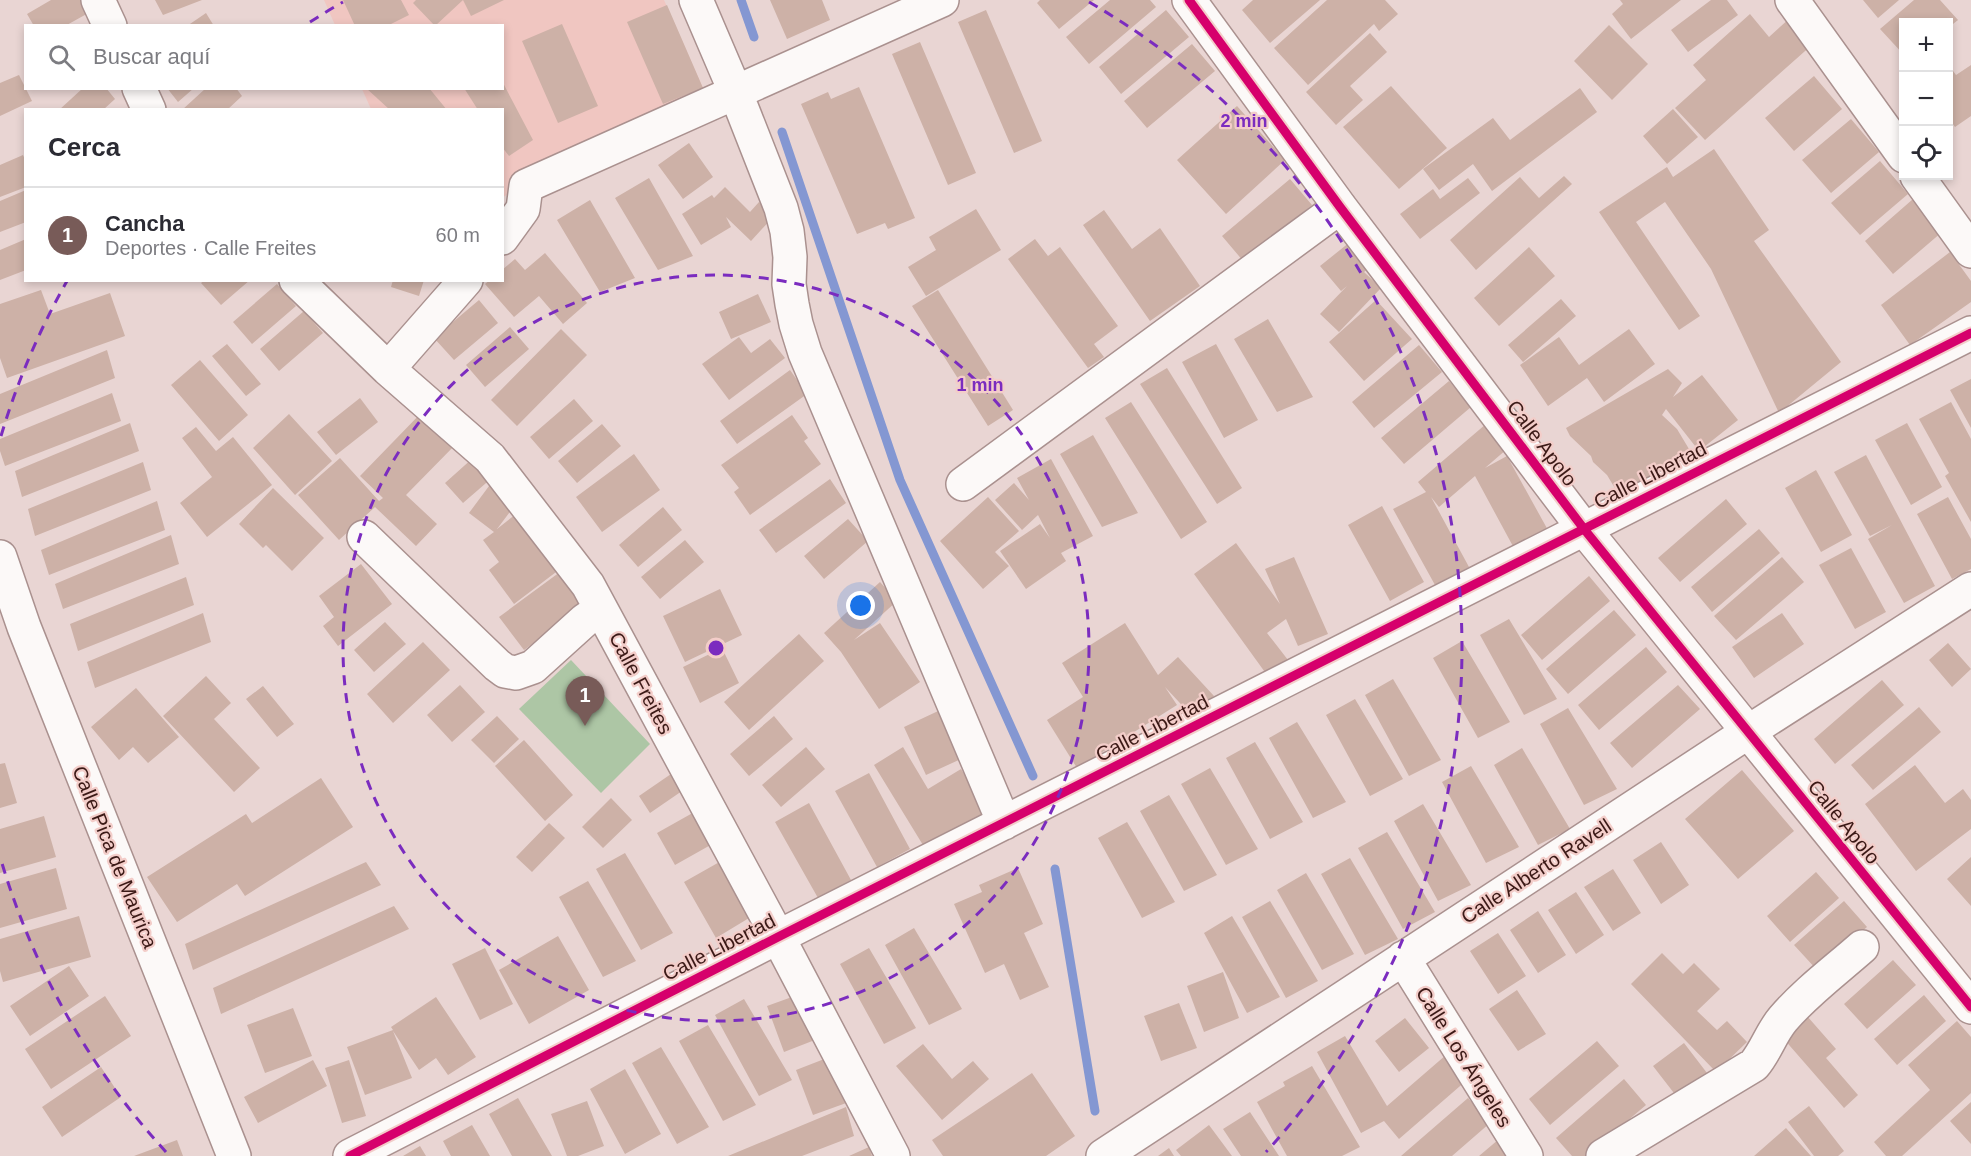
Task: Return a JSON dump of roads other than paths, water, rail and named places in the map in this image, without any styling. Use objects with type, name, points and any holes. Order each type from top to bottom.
[{"type":"street","points":[[98,0],[109,24]]},
{"type":"street","points":[[696,0],[781,208],[790,257],[789,284],[792,304],[805,353],[1004,823]]},
{"type":"street","points":[[504,235],[523,209],[526,186],[942,0]]},
{"type":"street","name":"Calle Apolo","points":[[1189,0],[1340,207],[1584,529],[1971,1007]]},
{"type":"street","points":[[1792,0],[1899,149]]},
{"type":"street","points":[[140,90],[148,108]]},
{"type":"street","points":[[1920,180],[1971,251]]},
{"type":"street","points":[[963,484],[1340,207]]},
{"type":"street","name":"Calle Freites","points":[[298,282],[388,369],[490,458],[588,585],[893,1156]]},
{"type":"street","points":[[388,369],[464,282]]},
{"type":"street","name":"Calle Libertad","points":[[350,1156],[1971,333]]},
{"type":"street","points":[[364,537],[505,671],[516,673],[533,667],[585,620],[601,609]]},
{"type":"street","name":"Calle Pica de Maurica","points":[[0,557],[12,633],[234,1156]]},
{"type":"street","name":"Calle Alberto Ravell","points":[[1103,1156],[1748,732],[1971,589]]},
{"type":"street","points":[[1603,1156],[1754,1065],[1762,1056],[1768,1039],[1786,1015],[1862,947]]},
{"type":"street","name":"Calle Los Ángeles","points":[[1403,958],[1526,1156]]},
{"type":"waterway","points":[[741,0],[754,37]]},
{"type":"waterway","points":[[782,132],[900,480],[1033,776]]},
{"type":"waterway","points":[[1055,869],[1095,1111]]},
{"type":"place","name":"Cancha","points":[[585,726]]}]
